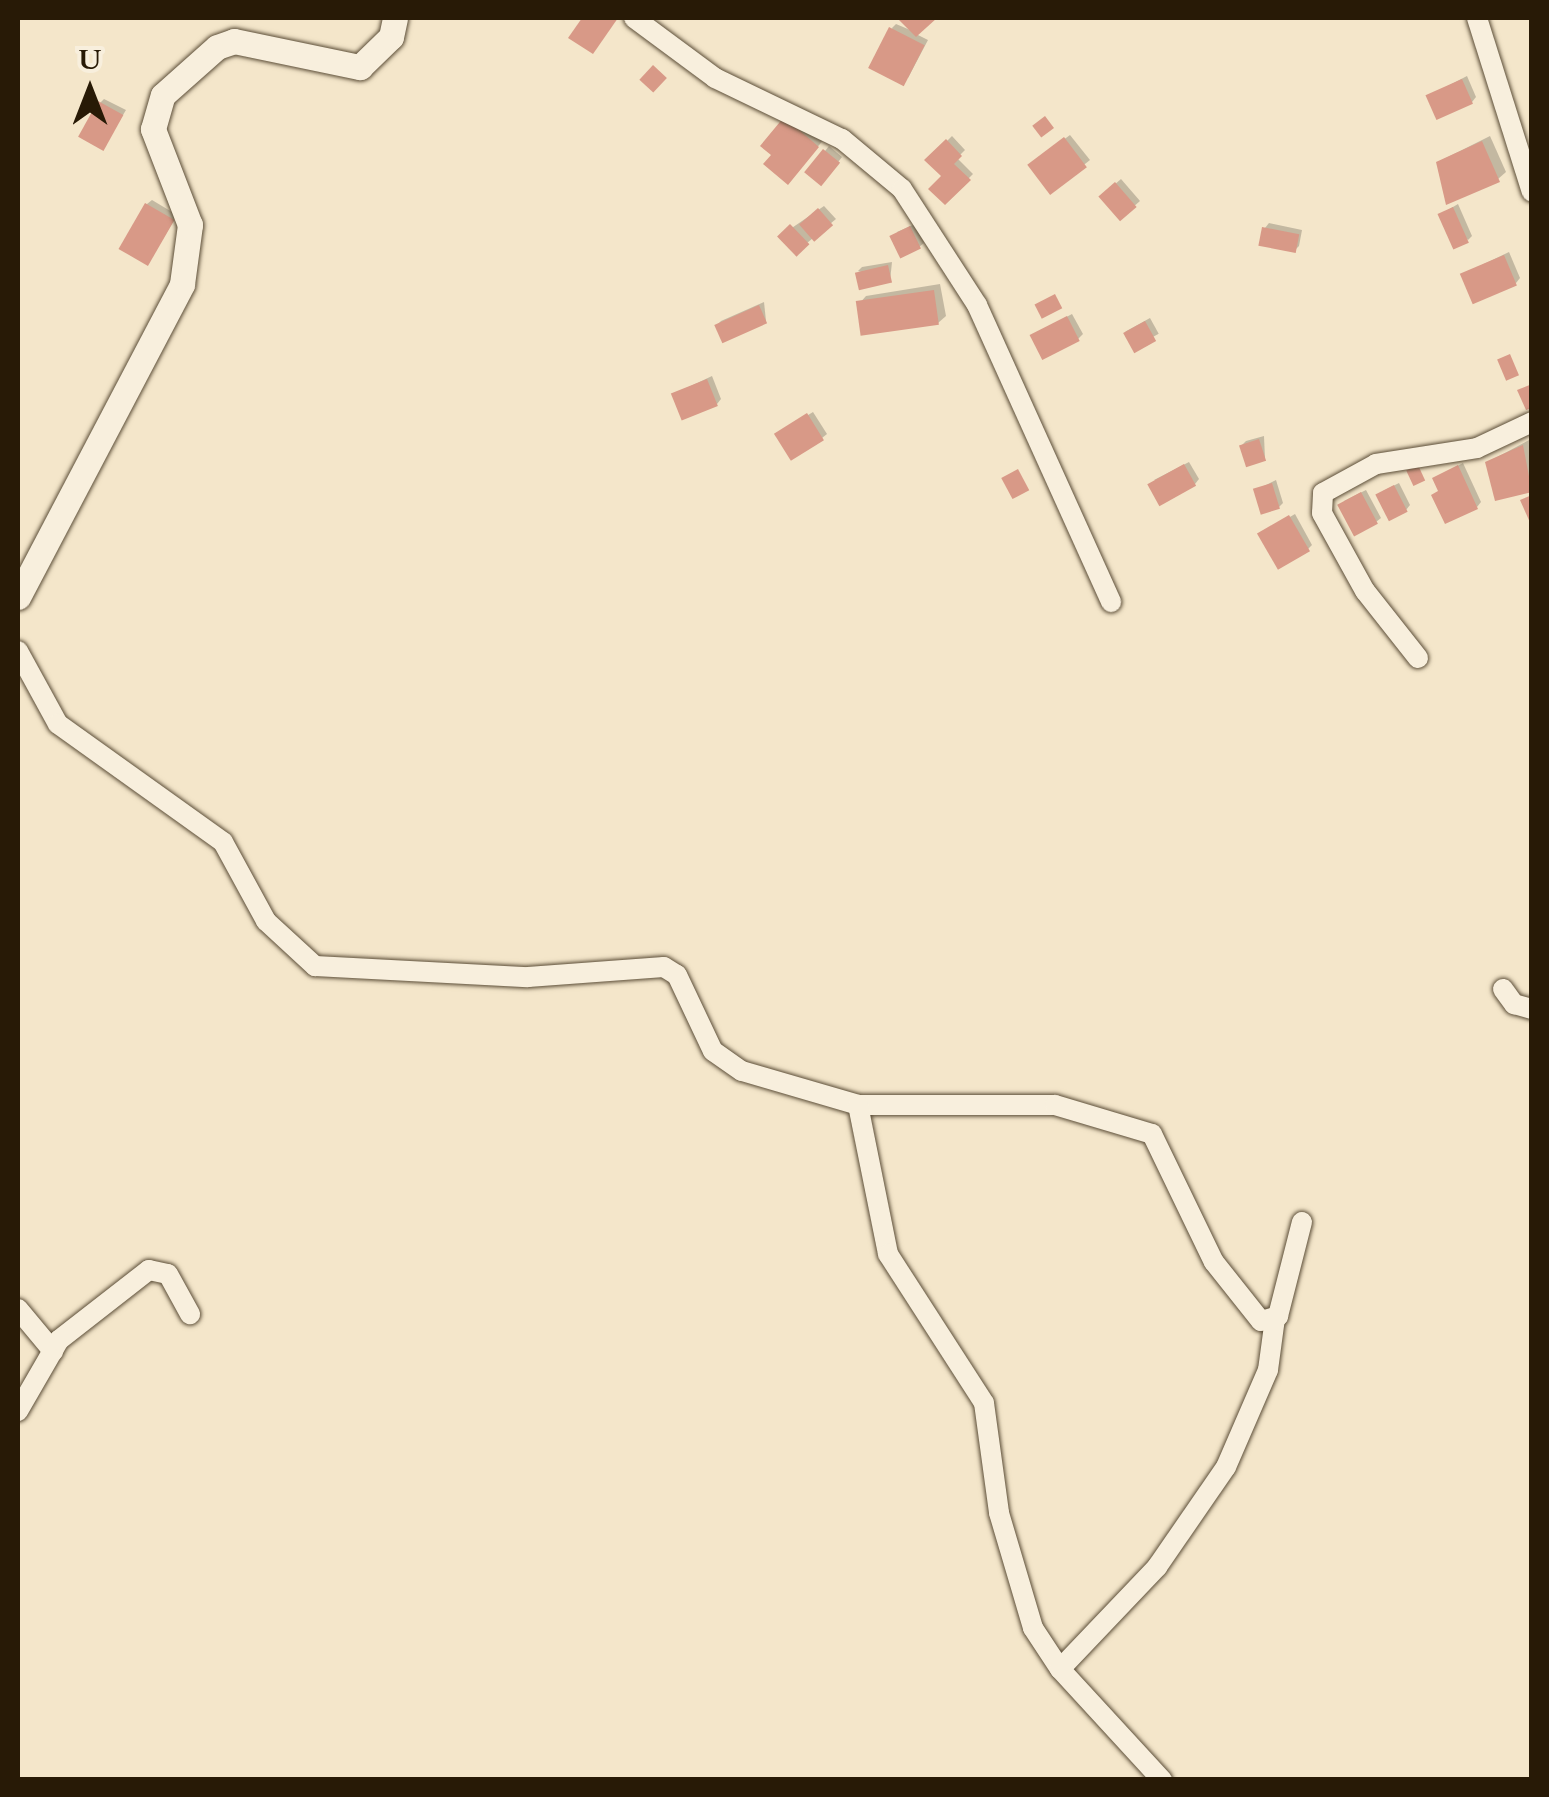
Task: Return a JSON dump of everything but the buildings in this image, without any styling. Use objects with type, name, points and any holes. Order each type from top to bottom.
[{"type":"street","points":[[22,584],[182,284],[190,225],[153,130],[162,95],[216,47],[234,41],[360,67],[391,37],[395,18]]},
{"type":"street","points":[[634,18],[715,78],[842,139],[902,190],[977,305],[1111,602]]},
{"type":"street","points":[[1477,18],[1532,192]]},
{"type":"street","points":[[1418,658],[1365,591],[1322,513],[1323,493],[1376,464],[1477,448],[1532,422]]},
{"type":"street","points":[[18,651],[58,724],[223,842],[266,920],[299,958],[340,972],[552,978],[669,969],[723,1060],[858,1105],[1055,1106],[1156,1136],[1224,1279],[1256,1319],[1275,1318]]},
{"type":"street","points":[[1502,989],[1514,1004],[1532,1008]]},
{"type":"street","points":[[858,1105],[888,1254],[984,1402],[999,1513],[1021,1597],[1060,1668],[1162,1780]]},
{"type":"street","points":[[1060,1668],[1157,1567],[1226,1467],[1268,1370],[1275,1318],[1302,1222]]},
{"type":"street","points":[[18,1410],[53,1351],[149,1270],[168,1274],[190,1314]]},
{"type":"street","points":[[18,1309],[53,1351]]}]
